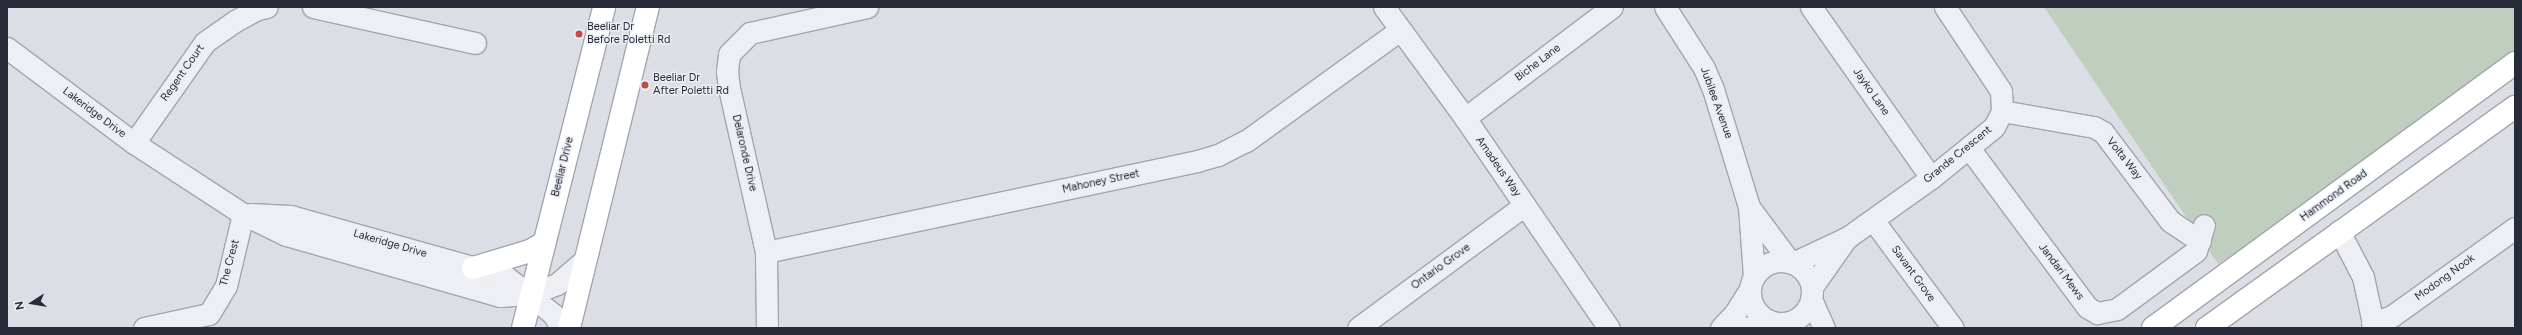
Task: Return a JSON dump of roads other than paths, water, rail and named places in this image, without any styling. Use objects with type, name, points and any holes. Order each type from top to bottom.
[{"type":"main road","name":"Beeliar Drive","points":[[523,328],[604,7]]},
{"type":"main road","points":[[568,328],[648,7]]},
{"type":"main road","name":"Hammond Road","points":[[2153,328],[2515,63]]},
{"type":"main road","points":[[2207,328],[2339,231],[2515,107]]},
{"type":"main road","points":[[473,268],[530,251],[544,243]]},
{"type":"street","name":"Regent Court","points":[[134,143],[205,42],[235,20],[258,9],[267,7]]},
{"type":"street","points":[[313,7],[475,43]]},
{"type":"street","name":"Delaronde Drive","points":[[767,328],[766,252],[729,88],[729,54],[750,32],[867,7]]},
{"type":"street","name":"Amadeus Way","points":[[1384,7],[1465,118],[1609,328]]},
{"type":"street","name":"Biche Lane","points":[[1465,118],[1612,7]]},
{"type":"street","name":"Jubilee Avenue","points":[[1665,7],[1704,68],[1749,207],[1752,282]]},
{"type":"street","name":"Jayko Lane","points":[[1811,7],[1930,178]]},
{"type":"street","points":[[1945,7],[1997,83],[2001,91],[2002,111]]},
{"type":"street","name":"Mahoney Street","points":[[766,252],[1197,162],[1218,155],[1246,141],[1400,30]]},
{"type":"street","name":"Lakeridge Drive","points":[[7,48],[134,143],[243,214],[286,235],[500,296],[531,294],[557,284],[586,259]]},
{"type":"street","name":"Grande Crescent","points":[[1792,263],[1848,237],[1873,220],[1930,178],[1994,127],[2002,111]]},
{"type":"street","name":"Volta Way","points":[[2002,111],[2094,127],[2103,132],[2170,220],[2202,233]]},
{"type":"street","name":"Jandari Mews","points":[[1969,148],[2087,307],[2093,320],[2117,309],[2136,297],[2196,251],[2202,233]]},
{"type":"street","name":"Ontario Grove","points":[[1358,328],[1525,205]]},
{"type":"street","name":"Jubilee Avenue","points":[[1749,207],[1792,263]]},
{"type":"street","name":"Lakeridge Drive","points":[[243,214],[291,216],[505,276],[531,294],[553,314],[561,328]]},
{"type":"street","name":"The Crest","points":[[144,328],[209,314],[226,286],[243,214]]},
{"type":"street","name":"Savant Grove","points":[[1873,220],[1953,328]]},
{"type":"street","name":"Modong Nook","points":[[2373,325],[2392,316],[2515,228]]},
{"type":"street","points":[[2339,231],[2363,277],[2373,325]]},
{"type":"street","name":"Grande Crescent","points":[[1812,293],[1848,237]]},
{"type":"street","points":[[1721,328],[1735,313],[1752,282],[1770,263],[1792,263],[1806,274],[1824,328]]},
{"type":"street","points":[[1752,282],[1756,311],[1774,324]]},
{"type":"street","points":[[1746,328],[1796,320],[1807,310],[1812,293]]},
{"type":"place","name":"Beeliar Dr Before Poletti Rd","points":[[579,34]]},
{"type":"place","name":"Beeliar Dr After Poletti Rd","points":[[645,85]]}]
